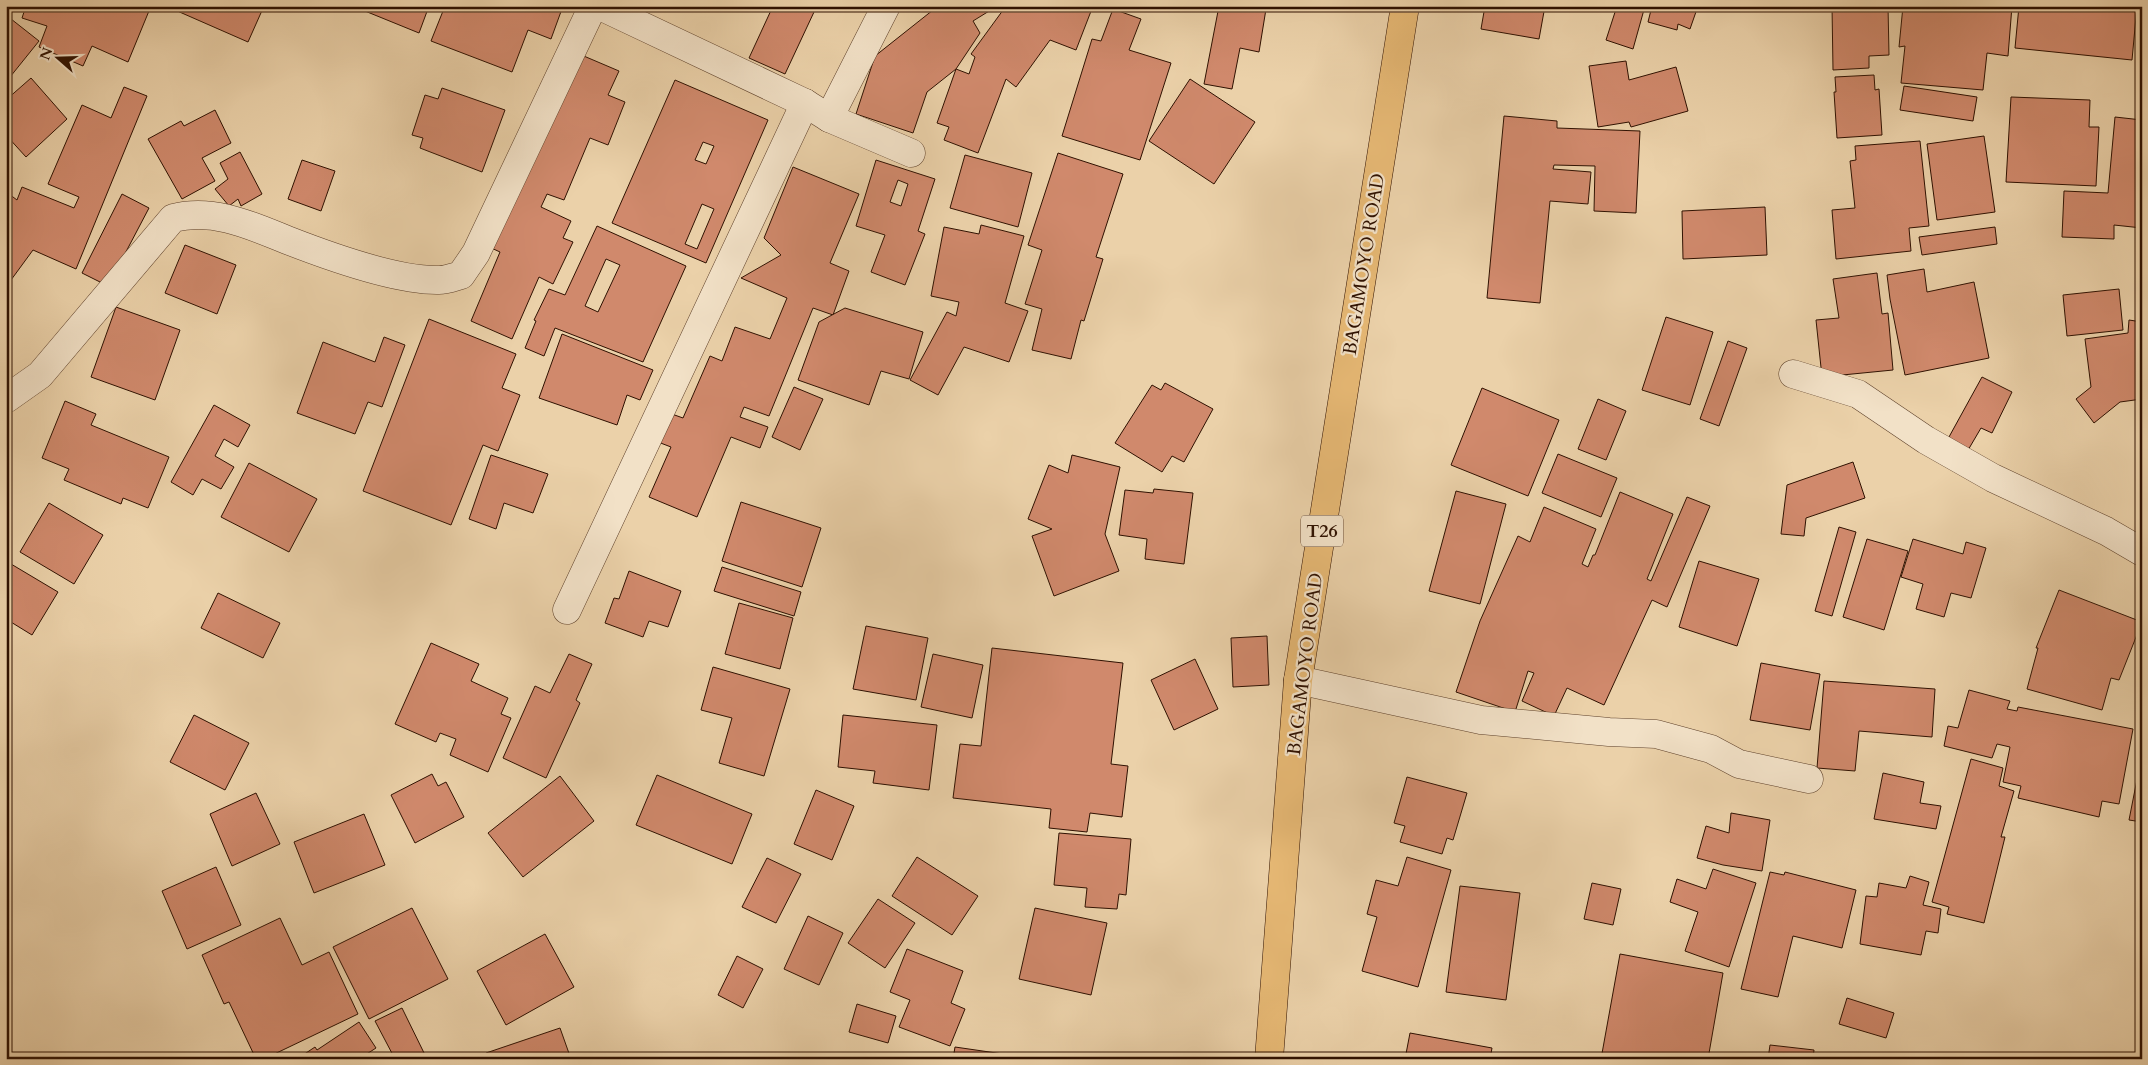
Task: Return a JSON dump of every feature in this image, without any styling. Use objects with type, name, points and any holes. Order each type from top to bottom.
[{"type":"highway","name":"BAGAMOYO ROAD","points":[[1269,1059],[1298,680],[1405,6]]},
{"type":"street","points":[[6,399],[40,375],[173,218],[187,215],[215,214],[243,222],[323,254],[362,265],[414,278],[440,280],[461,276],[476,253],[593,6]]},
{"type":"street","points":[[600,6],[805,103],[830,118],[911,153]]},
{"type":"street","points":[[830,118],[886,6]]},
{"type":"street","points":[[567,610],[805,103]]},
{"type":"street","points":[[1793,374],[1858,394],[1926,440],[1993,478],[2106,531],[2142,552]]},
{"type":"street","points":[[1298,680],[1481,720],[1609,732],[1656,734],[1712,749],[1739,764],[1809,779]]},
{"type":"building","points":[[26,6],[151,6],[128,62],[92,46],[83,66],[39,47],[47,26],[22,18]]},
{"type":"building","points":[[176,6],[264,6],[248,42],[175,10]]},
{"type":"building","points":[[361,6],[429,6],[419,33],[360,9]]},
{"type":"building","points":[[445,6],[563,6],[551,39],[528,30],[512,72],[431,41]]},
{"type":"building","points":[[773,6],[802,6],[814,12],[785,74],[749,58]]},
{"type":"building","points":[[930,6],[993,6],[994,8],[973,21],[980,33],[956,69],[927,92],[913,133],[856,114],[875,56],[933,10]]},
{"type":"building","points":[[1006,6],[1093,6],[1076,50],[1050,40],[1016,87],[1006,79],[978,153],[944,140],[949,127],[937,123],[956,69],[969,74],[975,57],[971,54]]},
{"type":"building","points":[[1219,6],[1252,6],[1266,9],[1259,52],[1240,48],[1232,89],[1204,84]]},
{"type":"building","points":[[1485,6],[1545,6],[1539,39],[1481,29]]},
{"type":"building","points":[[1617,6],[1645,6],[1633,49],[1606,40]]},
{"type":"building","points":[[1652,6],[1698,6],[1690,29],[1678,24],[1677,30],[1648,22]]},
{"type":"building","points":[[1832,6],[1888,6],[1889,55],[1869,56],[1869,68],[1833,70]]},
{"type":"building","points":[[1903,6],[2012,6],[2008,56],[1987,53],[1983,90],[1901,83],[1905,46],[1899,47]]},
{"type":"building","points":[[2019,6],[2137,6],[2132,60],[2015,48]]},
{"type":"building","points":[[1113,9],[1141,19],[1129,50],[1171,63],[1140,160],[1062,136],[1092,39],[1101,41]]},
{"type":"building","points":[[6,15],[39,41],[6,82]]},
{"type":"building","points":[[572,51],[619,71],[608,95],[625,102],[608,145],[590,138],[564,200],[547,194],[541,207],[571,221],[563,238],[573,242],[553,284],[539,277],[512,339],[471,321],[500,252],[487,246]]},
{"type":"building","points":[[1626,61],[1629,80],[1676,67],[1688,111],[1631,127],[1629,122],[1598,127],[1589,66]]},
{"type":"building","points":[[1874,75],[1875,90],[1879,89],[1882,135],[1837,138],[1835,77]]},
{"type":"building","points":[[31,78],[67,119],[26,157],[6,135],[6,100]]},
{"type":"building","points":[[1190,79],[1255,122],[1214,184],[1149,141]]},
{"type":"building","points":[[675,80],[768,120],[706,263],[612,223]],"holes":[[[703,142],[714,146],[706,164],[695,160]],[[702,204],[714,209],[697,249],[685,244]]]},
{"type":"building","points":[[1904,86],[1977,97],[1973,121],[1900,110]]},
{"type":"building","points":[[124,87],[147,96],[76,269],[33,250],[11,280],[6,276],[6,198],[9,194],[17,200],[22,187],[74,208],[79,197],[48,184],[82,105],[111,118]]},
{"type":"building","points":[[442,88],[505,110],[482,172],[420,148],[423,138],[412,135],[425,95],[438,99]]},
{"type":"building","points":[[2011,97],[2090,100],[2089,127],[2099,127],[2096,186],[2006,182]]},
{"type":"building","points":[[215,110],[231,143],[202,158],[215,181],[182,199],[148,139],[181,121],[184,126]]},
{"type":"building","points":[[1504,116],[1557,121],[1557,128],[1640,131],[1636,213],[1594,211],[1595,166],[1554,165],[1553,169],[1591,172],[1588,204],[1550,201],[1540,303],[1487,298]]},
{"type":"building","points":[[2115,117],[2142,120],[2142,228],[2114,225],[2114,239],[2062,237],[2064,191],[2108,193]]},
{"type":"building","points":[[1984,136],[1995,212],[1937,220],[1927,144]]},
{"type":"building","points":[[1920,141],[1929,226],[1909,228],[1911,251],[1836,259],[1832,210],[1855,208],[1850,161],[1856,160],[1855,146]]},
{"type":"building","points":[[240,152],[262,194],[241,206],[238,199],[229,206],[215,189],[228,179],[220,163]]},
{"type":"building","points":[[1058,153],[1123,174],[1096,257],[1103,259],[1084,321],[1081,320],[1071,359],[1032,350],[1042,309],[1025,304],[1042,250],[1028,245]]},
{"type":"building","points":[[965,155],[1032,173],[1018,227],[950,208]]},
{"type":"building","points":[[302,160],[335,171],[321,211],[288,199]]},
{"type":"building","points":[[876,160],[935,179],[918,231],[925,234],[905,285],[871,272],[885,235],[856,226]],"holes":[[[898,180],[908,184],[901,206],[890,202]]]},
{"type":"building","points":[[793,167],[859,194],[830,263],[849,271],[833,315],[813,308],[769,416],[744,407],[740,417],[768,427],[760,448],[731,437],[697,517],[649,497],[671,447],[658,442],[669,413],[683,418],[710,356],[722,361],[735,327],[770,339],[787,298],[741,278],[781,255],[764,238]]},
{"type":"building","points":[[122,194],[149,208],[108,286],[82,273]]},
{"type":"building","points":[[1765,207],[1767,255],[1683,259],[1682,211]]},
{"type":"building","points":[[981,225],[1024,236],[1005,303],[1028,311],[1009,362],[964,347],[938,395],[910,380],[947,312],[956,316],[959,302],[931,296],[944,227],[979,234]]},
{"type":"building","points":[[597,226],[686,266],[643,362],[555,328],[544,356],[525,348],[536,321],[534,320],[549,289],[565,295]],"holes":[[[606,259],[620,265],[598,312],[585,306]]]},
{"type":"building","points":[[1995,227],[1997,244],[1922,255],[1919,237]]},
{"type":"building","points":[[185,245],[236,265],[217,314],[165,293]]},
{"type":"building","points":[[1924,269],[1927,292],[1974,282],[1989,358],[1905,375],[1887,275]]},
{"type":"building","points":[[1877,273],[1882,314],[1888,313],[1893,370],[1822,377],[1816,320],[1839,318],[1833,279]]},
{"type":"building","points":[[2119,289],[2123,330],[2067,336],[2063,295]]},
{"type":"building","points":[[116,307],[180,330],[155,400],[91,377]]},
{"type":"building","points":[[845,308],[923,332],[909,379],[881,371],[869,405],[798,380],[819,322]]},
{"type":"building","points":[[1666,317],[1713,332],[1690,405],[1642,390]]},
{"type":"building","points":[[429,319],[516,354],[502,388],[520,395],[498,451],[483,445],[451,525],[363,491]]},
{"type":"building","points":[[2129,320],[2142,322],[2142,399],[2120,402],[2094,423],[2076,399],[2091,387],[2085,339],[2128,333]]},
{"type":"building","points":[[562,334],[653,370],[640,400],[627,395],[617,425],[539,398]]},
{"type":"building","points":[[384,337],[405,345],[382,407],[368,402],[355,434],[297,413],[323,342],[375,362]]},
{"type":"building","points":[[1728,341],[1747,348],[1719,426],[1700,419]]},
{"type":"building","points":[[1982,377],[2012,392],[1992,433],[1981,428],[1964,457],[1944,446]]},
{"type":"building","points":[[1165,383],[1213,409],[1184,462],[1172,456],[1162,472],[1115,443],[1152,385],[1161,390]]},
{"type":"building","points":[[794,387],[823,399],[800,450],[772,437]]},
{"type":"building","points":[[1482,388],[1559,420],[1528,496],[1451,465]]},
{"type":"building","points":[[1598,399],[1626,411],[1606,460],[1578,449]]},
{"type":"building","points":[[65,401],[96,414],[91,425],[169,457],[148,508],[123,498],[121,504],[64,480],[69,469],[42,458]]},
{"type":"building","points":[[214,405],[250,425],[238,447],[224,439],[215,456],[234,467],[221,489],[202,479],[193,495],[171,482]]},
{"type":"building","points":[[1558,454],[1617,478],[1601,517],[1542,493]]},
{"type":"building","points":[[491,455],[548,474],[533,513],[504,503],[496,529],[469,519]]},
{"type":"building","points":[[1072,455],[1120,467],[1105,534],[1119,571],[1054,596],[1032,536],[1052,529],[1028,519],[1049,465],[1068,473]]},
{"type":"building","points":[[1853,462],[1865,498],[1806,518],[1804,536],[1781,534],[1787,485]]},
{"type":"building","points":[[249,463],[317,499],[289,552],[221,517]]},
{"type":"building","points":[[1154,489],[1193,493],[1184,564],[1145,559],[1147,539],[1119,535],[1125,490],[1153,493]]},
{"type":"building","points":[[1456,491],[1506,504],[1480,604],[1429,591]]},
{"type":"building","points":[[1620,492],[1673,514],[1647,579],[1651,581],[1687,497],[1710,506],[1667,607],[1652,600],[1604,705],[1567,688],[1554,716],[1522,701],[1534,673],[1528,671],[1515,712],[1456,692],[1480,621],[1518,536],[1530,542],[1544,507],[1596,529],[1582,564],[1588,567],[1593,555],[1595,555]]},
{"type":"building","points":[[741,502],[821,528],[802,587],[722,561]]},
{"type":"building","points":[[49,503],[103,535],[74,584],[20,552]]},
{"type":"building","points":[[1839,527],[1856,532],[1832,616],[1815,611]]},
{"type":"building","points":[[1867,539],[1908,551],[1884,630],[1843,617]]},
{"type":"building","points":[[1913,539],[1963,554],[1966,542],[1986,548],[1971,598],[1951,593],[1944,617],[1916,609],[1923,584],[1901,577]]},
{"type":"building","points":[[6,561],[58,592],[32,635],[6,619]]},
{"type":"building","points":[[1699,561],[1759,579],[1737,646],[1679,627]]},
{"type":"building","points":[[722,567],[801,592],[794,616],[714,591]]},
{"type":"building","points":[[629,571],[681,591],[668,627],[649,621],[643,637],[605,623],[614,598],[619,599]]},
{"type":"building","points":[[2059,590],[2142,622],[2119,680],[2111,678],[2102,710],[2027,689],[2038,648],[2036,648]]},
{"type":"building","points":[[218,593],[280,623],[263,658],[201,628]]},
{"type":"building","points":[[739,603],[793,618],[780,669],[725,654]]},
{"type":"building","points":[[866,626],[928,638],[916,700],[853,689]]},
{"type":"building","points":[[1267,636],[1269,685],[1233,687],[1231,638]]},
{"type":"building","points":[[431,643],[479,664],[471,681],[508,698],[501,714],[511,718],[488,772],[450,755],[456,739],[440,733],[436,742],[395,724]]},
{"type":"building","points":[[992,648],[1123,663],[1111,764],[1128,766],[1122,817],[1090,813],[1087,832],[1049,828],[1051,809],[953,798],[960,744],[981,746]]},
{"type":"building","points":[[569,654],[592,664],[576,700],[580,703],[546,778],[503,758],[535,686],[550,693]]},
{"type":"building","points":[[933,654],[983,665],[972,718],[921,707]]},
{"type":"building","points":[[1195,659],[1218,709],[1174,730],[1151,680]]},
{"type":"building","points":[[1761,663],[1820,674],[1810,730],[1750,720]]},
{"type":"building","points":[[713,667],[790,689],[764,776],[719,763],[732,718],[701,710]]},
{"type":"building","points":[[1824,681],[1935,689],[1932,737],[1859,731],[1855,771],[1817,768]]},
{"type":"building","points":[[1969,690],[2010,701],[2007,709],[2017,711],[2018,707],[2133,729],[2119,804],[2102,801],[2099,817],[2018,798],[2021,786],[2003,782],[2010,747],[1997,744],[1992,758],[1944,746],[1948,726],[1958,728]]},
{"type":"building","points":[[194,715],[249,743],[225,790],[170,762]]},
{"type":"building","points":[[843,715],[937,725],[929,790],[873,783],[875,771],[838,767]]},
{"type":"building","points":[[2142,754],[2142,822],[2129,820]]},
{"type":"building","points":[[1971,759],[2003,768],[1999,786],[2014,791],[2001,837],[2005,837],[1984,923],[1947,914],[1949,907],[1932,902]]},
{"type":"building","points":[[1883,773],[1924,782],[1920,803],[1941,806],[1936,829],[1874,819]]},
{"type":"building","points":[[432,774],[438,786],[446,782],[464,817],[415,843],[391,795]]},
{"type":"building","points":[[657,775],[752,814],[732,864],[636,825]]},
{"type":"building","points":[[560,776],[594,821],[523,877],[488,833]]},
{"type":"building","points":[[1407,777],[1467,793],[1453,840],[1447,838],[1442,854],[1400,842],[1405,826],[1394,823]]},
{"type":"building","points":[[816,790],[854,806],[832,860],[794,844]]},
{"type":"building","points":[[256,793],[280,844],[232,866],[210,814]]},
{"type":"building","points":[[1731,813],[1770,820],[1762,871],[1723,865],[1697,858],[1706,826],[1729,833]]},
{"type":"building","points":[[364,814],[385,865],[314,893],[294,842]]},
{"type":"building","points":[[1059,833],[1131,839],[1126,895],[1119,894],[1117,909],[1085,907],[1087,888],[1054,885]]},
{"type":"building","points":[[917,857],[978,896],[952,935],[892,896]]},
{"type":"building","points":[[1407,857],[1451,870],[1418,987],[1362,971],[1377,917],[1367,914],[1376,880],[1398,886]]},
{"type":"building","points":[[767,858],[801,874],[776,923],[742,907]]},
{"type":"building","points":[[216,867],[241,925],[187,949],[162,891]]},
{"type":"building","points":[[1713,869],[1756,883],[1729,967],[1685,951],[1698,912],[1670,902],[1677,879],[1706,889]]},
{"type":"building","points":[[1770,872],[1784,875],[1785,872],[1856,890],[1842,948],[1793,936],[1778,997],[1741,989]]},
{"type":"building","points":[[1910,876],[1929,882],[1923,905],[1941,909],[1938,933],[1926,931],[1921,955],[1860,944],[1866,896],[1877,897],[1879,883],[1906,888]]},
{"type":"building","points":[[1592,883],[1621,889],[1613,925],[1584,919]]},
{"type":"building","points":[[1460,886],[1520,893],[1506,1000],[1446,992]]},
{"type":"building","points":[[878,899],[915,923],[885,968],[848,943]]},
{"type":"building","points":[[412,908],[448,979],[369,1019],[333,947]]},
{"type":"building","points":[[1035,908],[1107,923],[1091,995],[1019,979]]},
{"type":"building","points":[[808,916],[843,933],[819,985],[784,969]]},
{"type":"building","points":[[280,918],[302,965],[329,952],[358,1014],[264,1059],[256,1059],[229,1002],[224,1004],[202,955]]},
{"type":"building","points":[[545,934],[574,987],[506,1025],[477,971]]},
{"type":"building","points":[[907,949],[963,971],[951,1003],[965,1009],[950,1046],[899,1027],[910,1000],[890,992]]},
{"type":"building","points":[[1620,954],[1723,973],[1708,1059],[1601,1059]]},
{"type":"building","points":[[737,956],[763,969],[743,1008],[718,995]]},
{"type":"building","points":[[1847,998],[1894,1013],[1886,1038],[1839,1024]]},
{"type":"building","points":[[857,1004],[896,1016],[888,1043],[849,1032]]},
{"type":"building","points":[[402,1008],[427,1059],[395,1059],[375,1021]]},
{"type":"building","points":[[359,1022],[376,1048],[359,1059],[297,1059],[315,1047],[317,1050]]},
{"type":"building","points":[[560,1028],[571,1059],[488,1059],[486,1053]]},
{"type":"building","points":[[1410,1033],[1492,1048],[1490,1059],[1405,1059]]},
{"type":"building","points":[[1770,1045],[1814,1050],[1813,1059],[1768,1059]]},
{"type":"building","points":[[955,1047],[1017,1056],[1016,1059],[953,1059]]}]
